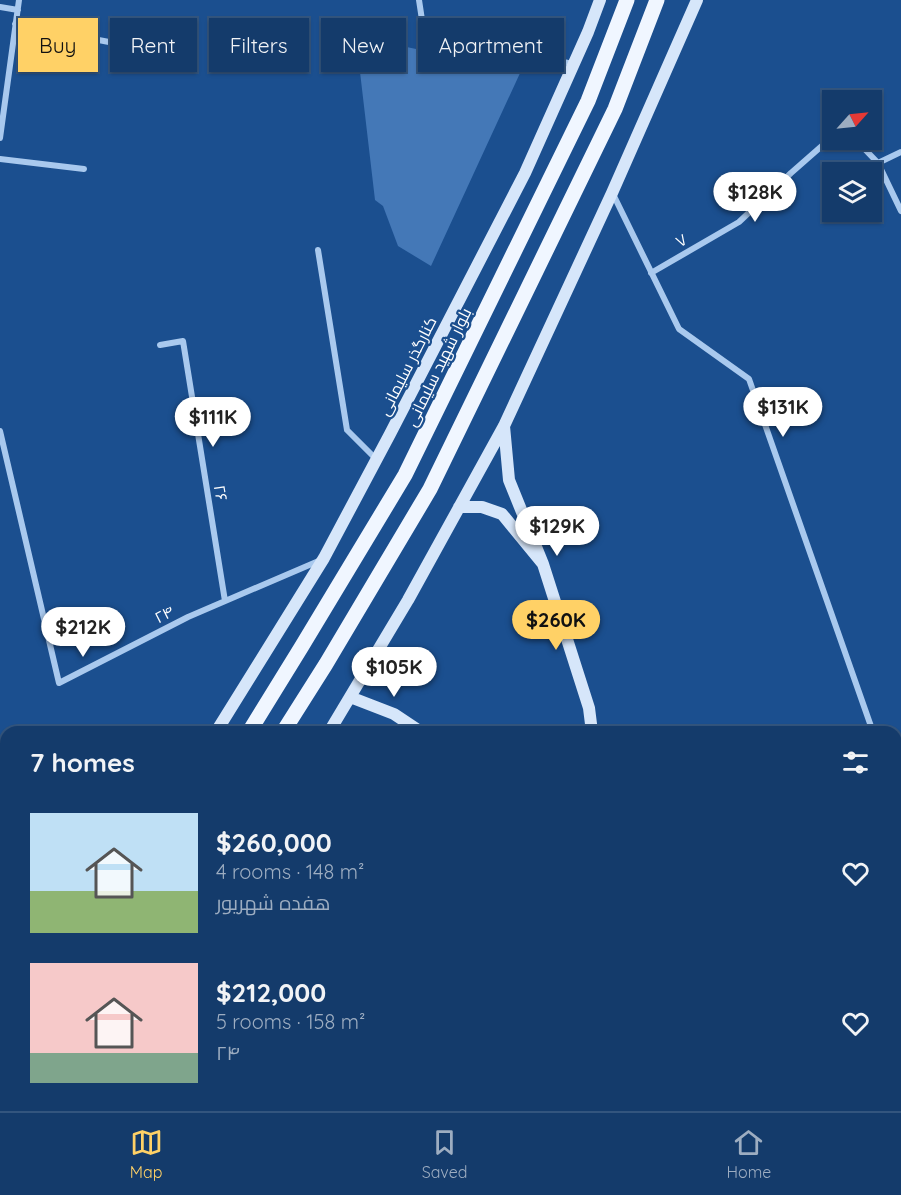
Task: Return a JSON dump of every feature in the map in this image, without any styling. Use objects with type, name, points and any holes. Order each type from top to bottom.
[{"type":"main road","name":"کنارگذر سلیمانی","points":[[220,726],[324,558],[376,460],[525,173],[600,0]]},
{"type":"main road","name":"بلوار شهید سلیمانی","points":[[253,726],[405,475],[588,102],[627,0]]},
{"type":"main road","points":[[287,726],[430,489],[615,109],[657,0]]},
{"type":"main road","points":[[333,726],[408,600],[504,426],[612,193],[697,0]]},
{"type":"main road","points":[[504,426],[509,480],[543,564],[589,708],[591,726]]},
{"type":"main road","points":[[459,507],[482,507],[502,514],[543,564]]},
{"type":"main road","points":[[350,697],[394,714],[412,726]]},
{"type":"street","points":[[0,138],[19,0]]},
{"type":"street","points":[[419,0],[424,33],[573,64]]},
{"type":"street","points":[[0,8],[18,9]]},
{"type":"street","points":[[15,24],[109,42]]},
{"type":"street","name":"۷","points":[[651,273],[739,222],[822,146]]},
{"type":"street","points":[[866,150],[877,162]]},
{"type":"street","points":[[880,162],[901,152]]},
{"type":"street","points":[[0,159],[84,169]]},
{"type":"street","points":[[882,171],[901,211]]},
{"type":"street","points":[[612,193],[679,329],[749,379],[871,726]]},
{"type":"street","points":[[318,250],[347,430],[376,460]]},
{"type":"street","name":"۲۶","points":[[160,345],[183,341],[225,601]]},
{"type":"street","name":"۲۴","points":[[0,431],[59,683],[188,617],[324,558]]},
{"type":"building","points":[[406,47],[418,49],[418,72],[521,72],[431,266],[398,246],[383,206],[375,200],[360,72],[406,72]]}]
